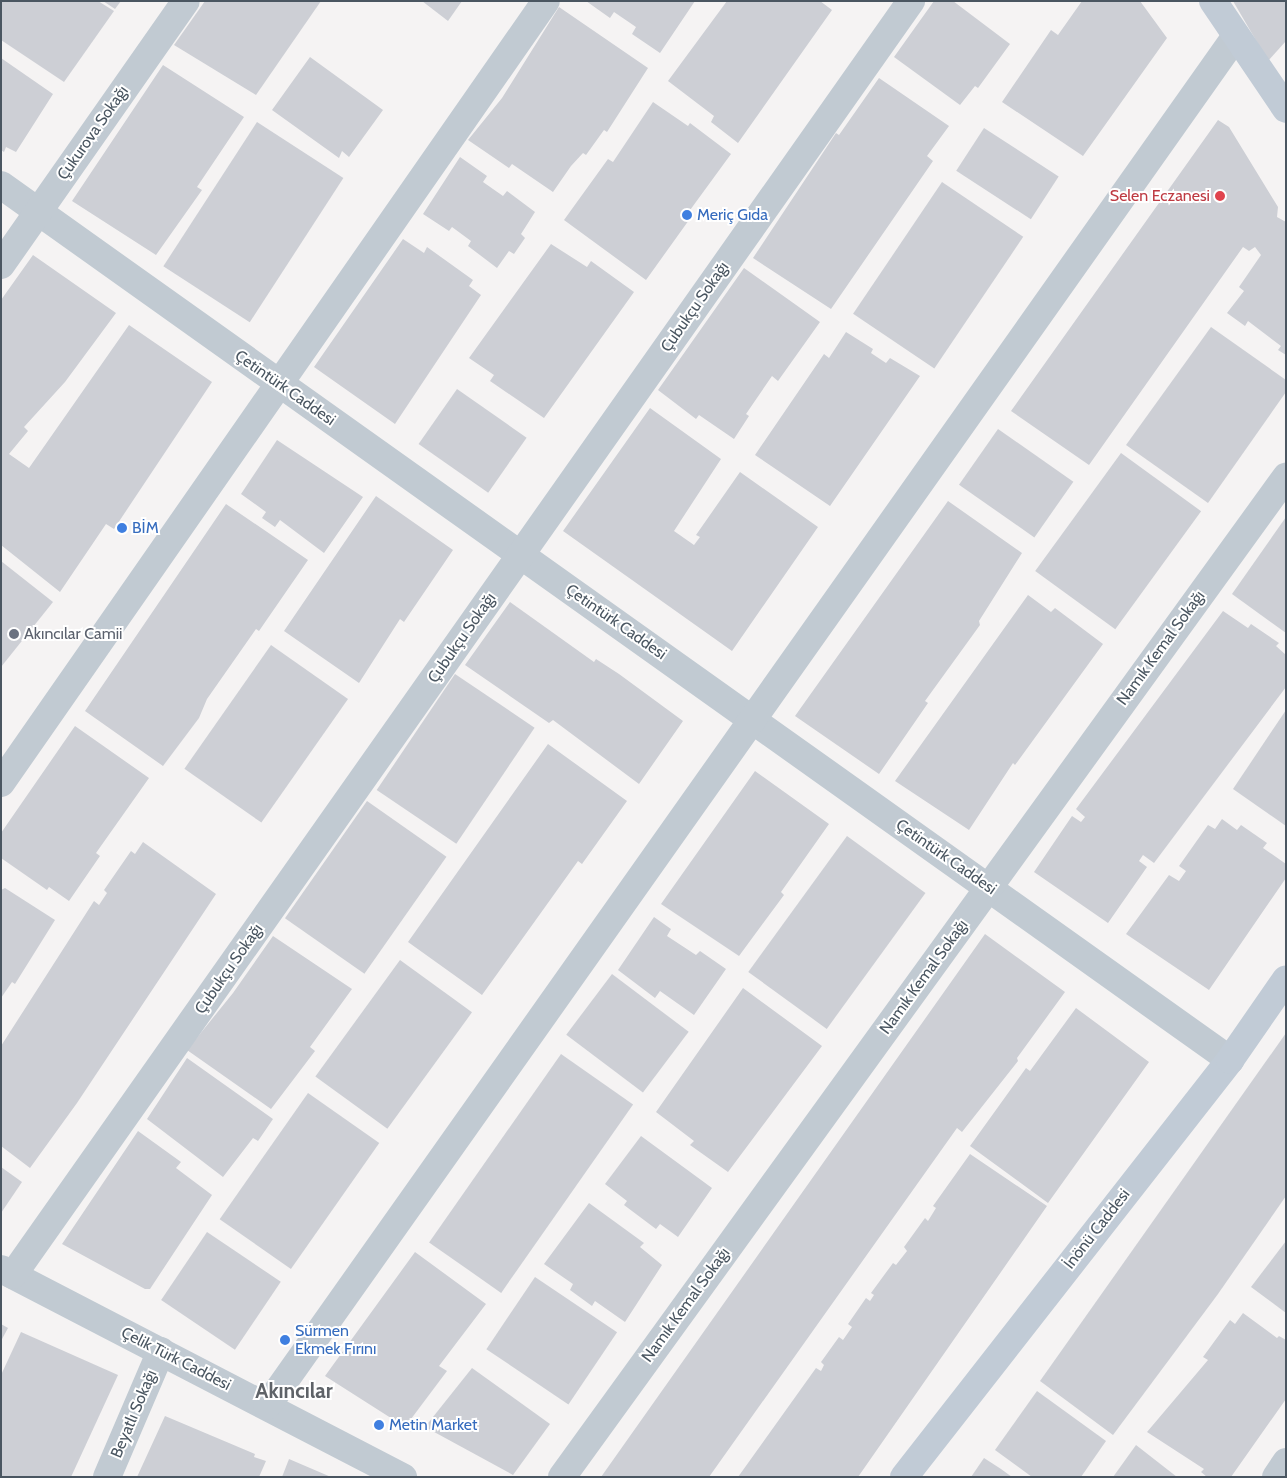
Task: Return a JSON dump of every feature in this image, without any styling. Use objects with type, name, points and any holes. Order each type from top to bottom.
[{"type":"street","name":"Çukurova Sokağı","points":[[1,265],[186,1]]},
{"type":"street","points":[[1,783],[546,1]]},
{"type":"street","name":"Çubukçu Sokağı","points":[[7,1272],[521,555],[911,1]]},
{"type":"street","points":[[1213,1],[1286,109]]},
{"type":"street","points":[[266,1406],[1236,36]]},
{"type":"street","name":"Çetintürk Caddesi","points":[[1,185],[1230,1060]]},
{"type":"street","name":"Namık Kemal Sokağı","points":[[562,1477],[1286,476]]},
{"type":"street","name":"İnönü Caddesi","points":[[904,1477],[1230,1060],[1286,978]]},
{"type":"street","name":"Çelik Türk Caddesi","points":[[7,1272],[403,1477]]},
{"type":"street","name":"Beyatlı Sokağı","points":[[107,1477],[161,1351]]},
{"type":"street","points":[[1276,1477],[1286,1462]]},
{"type":"building","points":[[1,1],[98,1],[114,11],[64,82],[1,40]]},
{"type":"building","points":[[103,1],[121,1],[115,9]]},
{"type":"building","points":[[205,1],[321,1],[256,95],[174,45]]},
{"type":"building","points":[[422,1],[462,1],[448,21]]},
{"type":"building","points":[[586,1],[695,1],[660,53],[632,34],[636,27],[614,12],[610,18]]},
{"type":"building","points":[[727,1],[820,1],[832,10],[738,143],[711,122],[714,116],[668,81]]},
{"type":"building","points":[[934,1],[953,1],[1010,44],[978,88],[975,86],[960,105],[894,57]]},
{"type":"building","points":[[1082,1],[1140,1],[1167,38],[1083,156],[1002,102],[1051,30],[1058,35]]},
{"type":"building","points":[[1233,1],[1286,1],[1286,41],[1268,61]]},
{"type":"building","points":[[559,7],[648,68],[607,132],[604,130],[586,155],[583,153],[571,166],[553,192],[512,164],[509,168],[468,140],[502,98]]},
{"type":"building","points":[[310,57],[383,110],[349,157],[342,151],[339,158],[272,110]]},
{"type":"building","points":[[1,58],[53,94],[16,152],[6,147],[4,152],[1,150]]},
{"type":"building","points":[[163,65],[244,117],[197,187],[202,190],[156,255],[72,201]]},
{"type":"building","points":[[879,78],[949,126],[927,156],[933,161],[831,309],[753,258],[836,133],[839,135]]},
{"type":"building","points":[[653,102],[688,126],[690,123],[731,154],[685,217],[689,220],[646,280],[564,220],[608,159],[613,162]]},
{"type":"building","points":[[1218,120],[1229,127],[1278,207],[1277,217],[1286,222],[1286,355],[1278,350],[1281,346],[1248,321],[1245,326],[1227,313],[1244,291],[1239,287],[1261,255],[1255,247],[1249,251],[1243,247],[1089,465],[1011,411]]},
{"type":"building","points":[[257,122],[343,178],[250,322],[163,266]]},
{"type":"building","points":[[984,128],[1059,176],[1031,219],[956,171]]},
{"type":"building","points":[[460,157],[487,176],[483,182],[503,196],[507,191],[535,212],[521,234],[525,238],[514,254],[509,251],[497,268],[468,246],[471,241],[452,227],[449,231],[423,214]]},
{"type":"building","points":[[942,182],[1023,237],[934,369],[853,314]]},
{"type":"building","points":[[403,239],[424,253],[427,247],[473,280],[469,286],[481,295],[395,424],[314,367]]},
{"type":"building","points":[[551,244],[587,267],[591,261],[634,292],[544,418],[490,381],[494,375],[469,358]]},
{"type":"building","points":[[33,255],[116,313],[65,382],[24,427],[28,431],[9,454],[29,468],[129,325],[212,382],[114,529],[106,524],[60,592],[1,545],[1,300]]},
{"type":"building","points":[[744,268],[820,322],[778,381],[772,376],[746,414],[749,416],[734,439],[699,415],[696,419],[658,390]]},
{"type":"building","points":[[1211,327],[1286,380],[1286,392],[1208,503],[1126,445]]},
{"type":"building","points":[[846,332],[873,349],[871,353],[886,363],[890,358],[920,376],[830,506],[755,455],[824,354],[829,358]]},
{"type":"building","points":[[457,389],[527,438],[488,493],[419,444]]},
{"type":"building","points":[[650,408],[721,459],[674,531],[694,545],[700,537],[696,535],[740,472],[818,527],[732,651],[563,531]]},
{"type":"building","points":[[998,429],[1073,482],[1034,537],[959,485]]},
{"type":"building","points":[[277,440],[363,497],[324,553],[280,520],[275,527],[262,518],[266,512],[241,494]]},
{"type":"building","points":[[1121,453],[1201,511],[1115,629],[1035,571]]},
{"type":"building","points":[[376,496],[453,550],[404,622],[400,619],[359,683],[284,631]]},
{"type":"building","points":[[948,501],[1022,553],[979,621],[980,625],[925,701],[928,703],[879,774],[795,716]]},
{"type":"building","points":[[226,504],[308,560],[259,631],[256,629],[207,699],[199,718],[163,766],[85,711]]},
{"type":"building","points":[[1286,517],[1286,633],[1232,594]]},
{"type":"building","name":"Akıncılar Camii","points":[[1,561],[53,602],[1,667]]},
{"type":"building","points":[[1028,595],[1051,612],[1055,608],[1103,644],[1015,765],[1013,763],[969,830],[895,781]]},
{"type":"building","points":[[510,602],[594,662],[596,659],[619,674],[683,721],[639,784],[553,720],[549,723],[465,665]]},
{"type":"building","points":[[1223,611],[1248,628],[1251,624],[1279,643],[1276,646],[1286,655],[1286,687],[1154,863],[1143,855],[1139,861],[1147,867],[1108,923],[1034,872],[1072,816],[1081,822],[1085,817],[1076,809]]},
{"type":"building","points":[[271,645],[348,699],[261,823],[184,769]]},
{"type":"building","points":[[455,674],[535,728],[456,844],[377,790]]},
{"type":"building","points":[[1286,710],[1286,826],[1233,789]]},
{"type":"building","points":[[75,726],[149,778],[96,853],[100,856],[69,901],[49,887],[47,890],[1,858],[1,833]]},
{"type":"building","points":[[548,744],[627,801],[582,864],[578,861],[482,995],[408,942]]},
{"type":"building","points":[[755,771],[829,824],[781,892],[784,895],[739,956],[661,904]]},
{"type":"building","points":[[367,801],[446,857],[364,974],[285,918]]},
{"type":"building","points":[[1222,819],[1237,830],[1241,825],[1267,843],[1263,848],[1286,864],[1286,878],[1209,990],[1126,934],[1169,875],[1179,881],[1186,871],[1179,866],[1208,825],[1215,829]]},
{"type":"building","points":[[847,836],[925,893],[827,1029],[748,972]]},
{"type":"building","points":[[143,842],[216,894],[77,1103],[30,1168],[1,1146],[1,1046],[94,901],[99,905],[107,893],[104,890],[131,851],[135,854]]},
{"type":"building","points":[[5,888],[55,920],[15,984],[12,982],[1,998],[1,890]]},
{"type":"building","points":[[654,917],[671,929],[667,936],[696,955],[700,951],[726,969],[694,1015],[660,991],[655,998],[618,970]]},
{"type":"building","points":[[985,934],[1065,992],[1017,1058],[1018,1061],[962,1132],[957,1128],[709,1477],[601,1477]]},
{"type":"building","points":[[273,936],[352,989],[310,1047],[315,1051],[271,1109],[187,1050],[233,993]]},
{"type":"building","points":[[400,960],[472,1012],[387,1129],[315,1076]]},
{"type":"building","points":[[612,974],[689,1032],[643,1092],[566,1035]]},
{"type":"building","points":[[743,988],[822,1046],[728,1172],[690,1145],[694,1141],[656,1112]]},
{"type":"building","points":[[1076,1008],[1149,1062],[1048,1203],[970,1146],[1026,1068],[1030,1071]]},
{"type":"building","points":[[1286,1033],[1286,1196],[1218,1294],[1113,1435],[1040,1381]]},
{"type":"building","points":[[561,1054],[633,1104],[501,1293],[429,1242]]},
{"type":"building","points":[[187,1058],[273,1119],[258,1141],[253,1138],[223,1177],[147,1119]]},
{"type":"building","points":[[308,1093],[379,1143],[291,1269],[220,1219]]},
{"type":"building","points":[[138,1131],[181,1162],[176,1168],[212,1195],[150,1289],[145,1289],[62,1244]]},
{"type":"building","points":[[641,1136],[712,1188],[678,1237],[660,1224],[656,1229],[624,1205],[627,1201],[605,1184]]},
{"type":"building","points":[[970,1154],[1047,1206],[858,1477],[738,1477],[816,1368],[821,1371],[824,1365],[821,1362],[839,1337],[843,1340],[852,1327],[848,1324],[866,1298],[870,1301],[874,1295],[871,1293],[893,1263],[896,1265],[907,1251],[904,1247],[925,1218],[928,1221],[936,1208],[933,1206]]},
{"type":"building","points":[[1,1167],[22,1182],[1,1213]]},
{"type":"building","points":[[589,1203],[644,1243],[640,1247],[662,1265],[625,1322],[595,1301],[592,1306],[570,1290],[573,1284],[544,1264]]},
{"type":"building","points":[[207,1232],[281,1282],[235,1350],[161,1300]]},
{"type":"building","points":[[1286,1241],[1286,1313],[1251,1287]]},
{"type":"building","points":[[415,1252],[486,1304],[439,1366],[447,1371],[405,1427],[325,1376]]},
{"type":"building","points":[[535,1277],[617,1332],[568,1404],[486,1349]]},
{"type":"building","points":[[1243,1313],[1277,1338],[1279,1336],[1286,1340],[1286,1399],[1231,1477],[1207,1477],[1201,1472],[1204,1469],[1147,1432],[1208,1360],[1203,1357],[1230,1320],[1235,1324]]},
{"type":"building","points":[[1,1324],[8,1328],[1,1341]]},
{"type":"building","points":[[21,1332],[118,1375],[71,1477],[1,1477],[1,1375]]},
{"type":"building","points":[[472,1368],[550,1424],[513,1475],[425,1427]]},
{"type":"building","points":[[1037,1391],[1106,1441],[1081,1477],[1032,1477],[995,1450]]},
{"type":"building","points":[[165,1416],[255,1454],[254,1457],[266,1461],[259,1477],[137,1477]]},
{"type":"building","points":[[1136,1445],[1177,1477],[1113,1477]]},
{"type":"building","points":[[984,1458],[1001,1469],[1012,1477],[971,1477]]},
{"type":"building","points":[[289,1459],[331,1477],[282,1477]]},
{"type":"place","name":"Selen Eczanesi","points":[[1220,196]]},
{"type":"place","name":"Meriç Gıda","points":[[687,215]]},
{"type":"place","name":"BİM","points":[[122,528]]},
{"type":"place","name":"Akıncılar Camii","points":[[14,634]]},
{"type":"place","name":"Sürmen Ekmek Fırını","points":[[285,1340]]},
{"type":"place","name":"Metin Market","points":[[379,1425]]},
{"type":"district","name":"Akıncılar","points":[[294,1391]]}]
